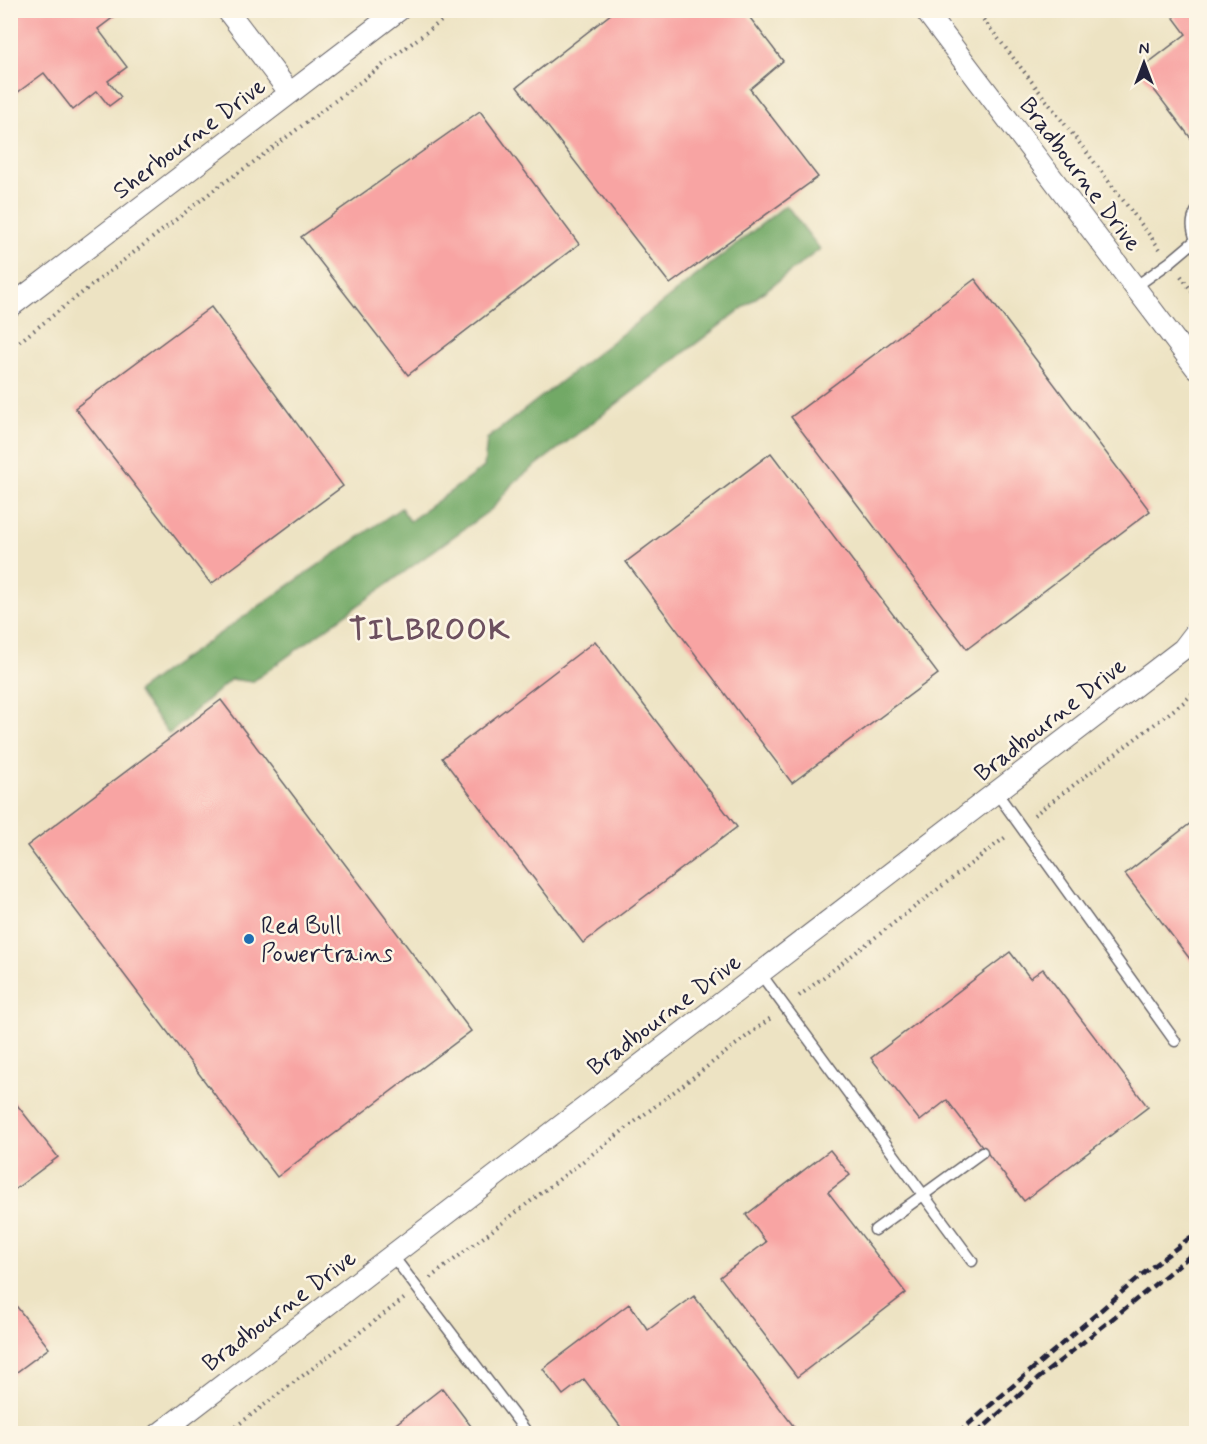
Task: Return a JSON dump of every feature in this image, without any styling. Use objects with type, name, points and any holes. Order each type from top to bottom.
[{"type":"street","points":[[227,10],[290,93]]},
{"type":"street","name":"Sherbourne Drive","points":[[10,307],[399,10]]},
{"type":"street","name":"Bradbourne Drive","points":[[925,10],[1197,368]]},
{"type":"street","name":"Bradbourne Drive","points":[[159,1434],[183,1427],[392,1256],[1183,649],[1197,632]]},
{"type":"lane","points":[[1135,287],[1197,240],[1192,229],[1193,218],[1197,212]]},
{"type":"lane","points":[[996,792],[1175,1041]]},
{"type":"lane","points":[[760,973],[972,1261]]},
{"type":"lane","points":[[875,1230],[982,1152]]},
{"type":"lane","points":[[392,1256],[528,1434]]},
{"type":"path","points":[[10,349],[219,186],[456,10]]},
{"type":"path","points":[[976,10],[1197,297]]},
{"type":"path","points":[[226,1434],[1197,690]]},
{"type":"green space","points":[[786,205],[820,249],[513,483],[493,508],[252,682],[231,679],[169,734],[137,692],[401,508],[410,521],[484,467],[487,439]]},
{"type":"building","points":[[10,10],[123,10],[98,29],[127,67],[108,81],[121,97],[109,106],[97,91],[73,110],[44,73],[10,98]]},
{"type":"building","points":[[616,10],[744,10],[783,61],[750,89],[818,177],[670,284],[517,87]]},
{"type":"building","points":[[1168,10],[1196,10],[1196,145],[1139,70],[1186,34]]},
{"type":"building","points":[[480,111],[579,244],[408,375],[301,237]]},
{"type":"building","points":[[975,279],[1150,511],[967,649],[791,417]]},
{"type":"building","points":[[211,307],[343,486],[211,584],[75,408]]},
{"type":"building","points":[[771,453],[938,674],[792,783],[626,562]]},
{"type":"building","points":[[595,641],[737,827],[583,943],[442,758]]},
{"type":"building","name":"Red Bull Powertrains","points":[[221,700],[471,1031],[277,1177],[27,846]]},
{"type":"building","points":[[1196,819],[1196,967],[1125,874]]},
{"type":"building","points":[[1010,952],[1030,978],[1043,969],[1148,1107],[1024,1201],[947,1100],[920,1121],[871,1058]]},
{"type":"building","points":[[10,1096],[58,1157],[10,1193]]},
{"type":"building","points":[[830,1150],[850,1175],[828,1192],[906,1293],[797,1377],[720,1277],[766,1242],[746,1215]]},
{"type":"building","points":[[694,1296],[798,1432],[795,1434],[626,1434],[584,1379],[563,1395],[543,1369],[629,1304],[648,1330]]},
{"type":"building","points":[[10,1298],[49,1348],[10,1377]]},
{"type":"building","points":[[442,1388],[477,1434],[383,1434]]},
{"type":"railway","points":[[957,1434],[1144,1273],[1196,1233]]},
{"type":"railway","points":[[976,1434],[1034,1382],[1196,1251]]},
{"type":"place","name":"Red Bull Powertrains","points":[[249,939]]},
{"type":"district","name":"TILBROOK","points":[[430,629]]}]
